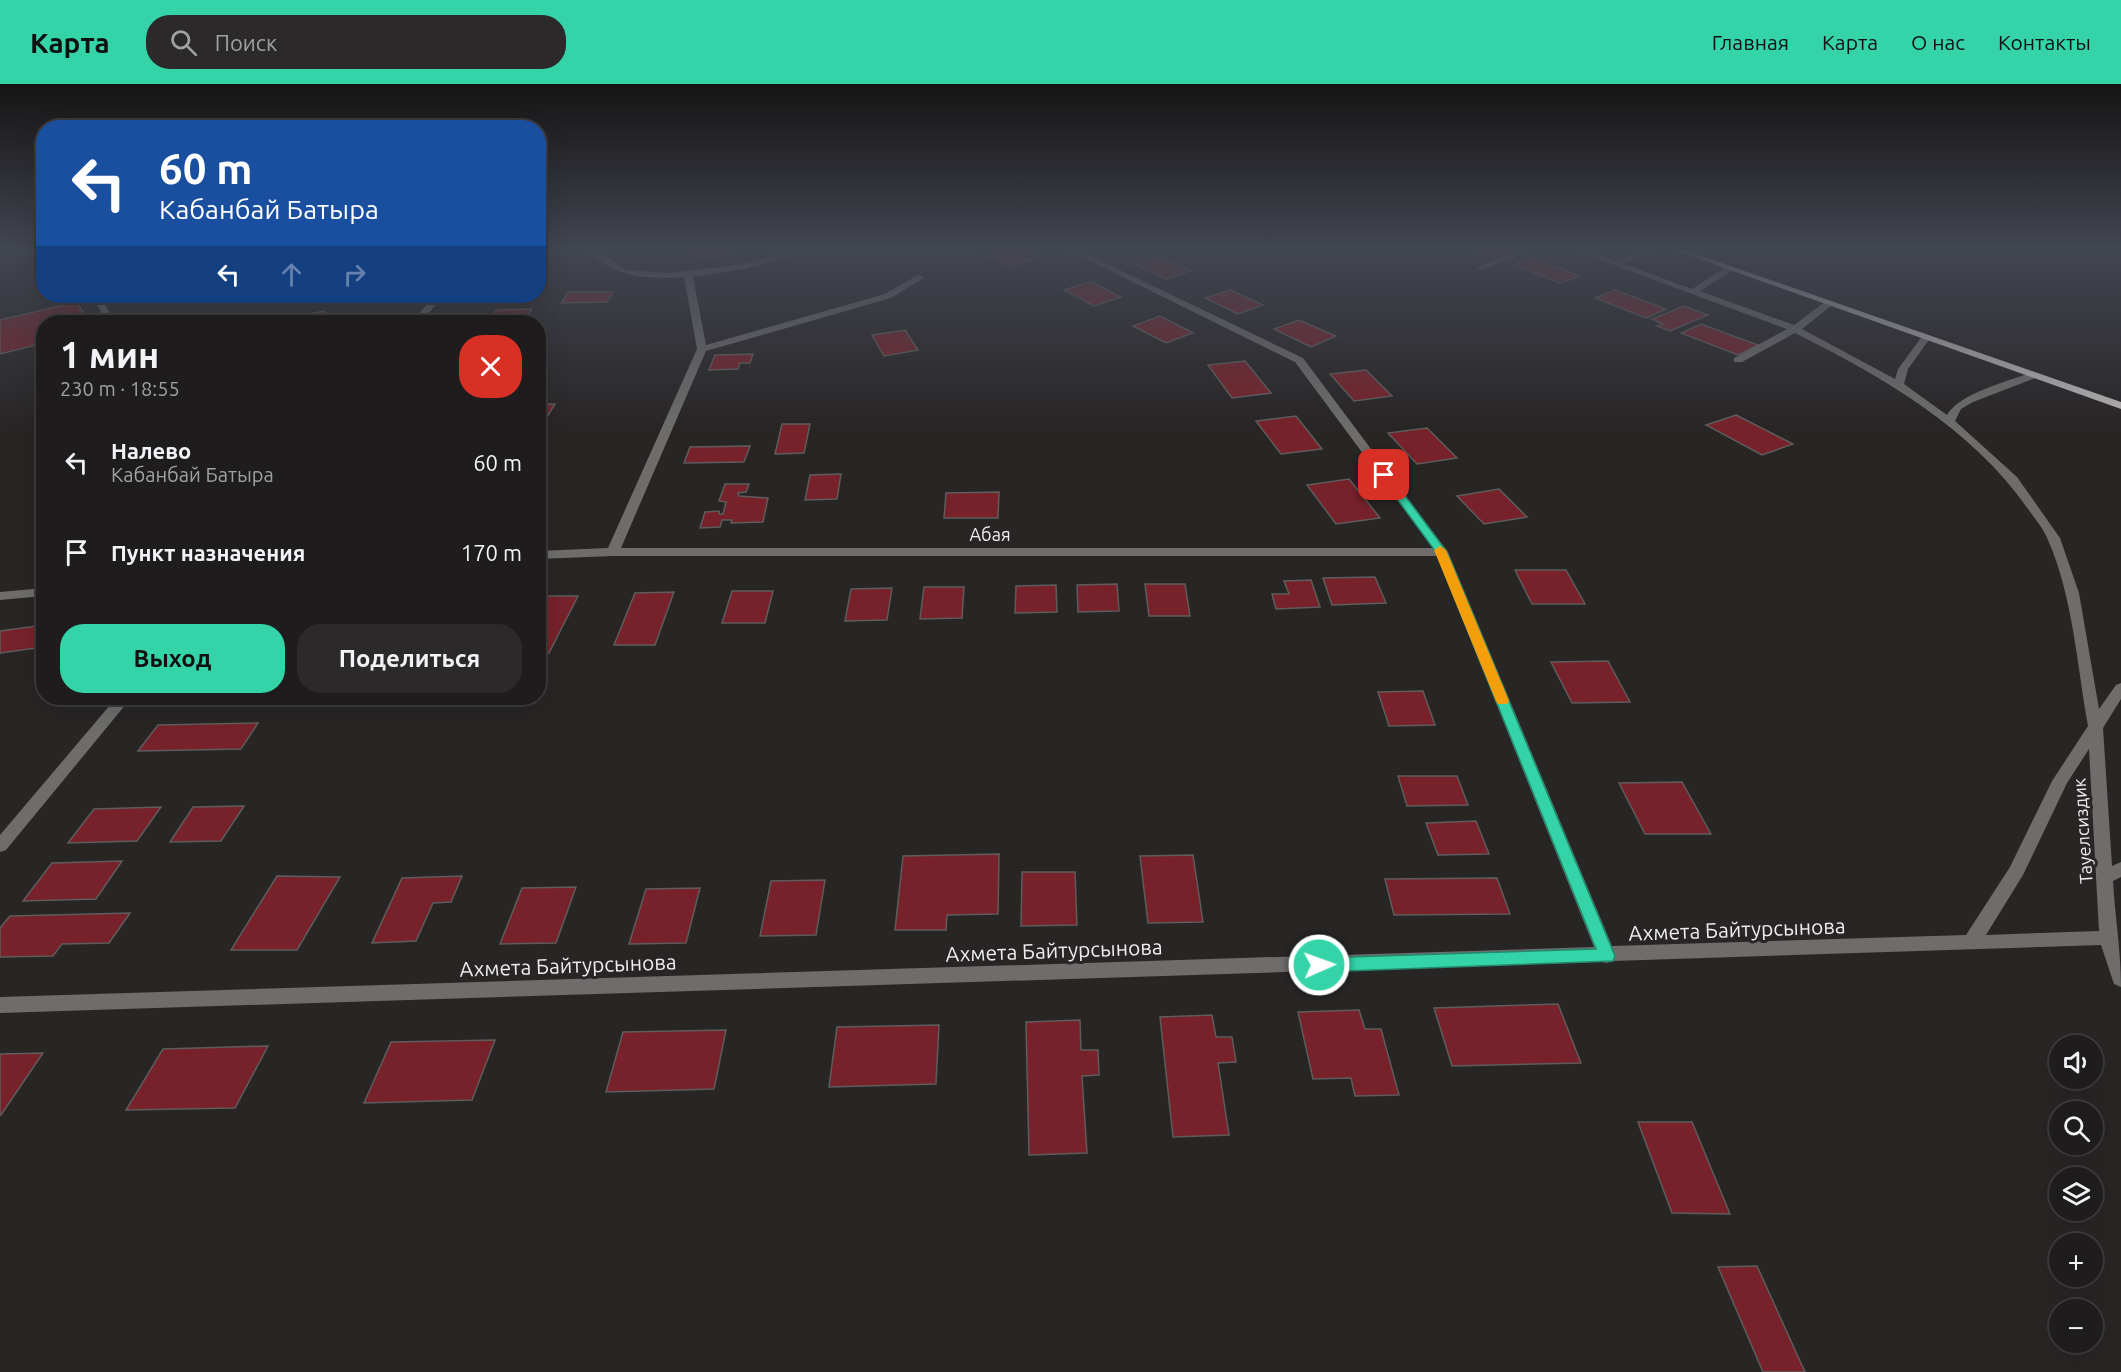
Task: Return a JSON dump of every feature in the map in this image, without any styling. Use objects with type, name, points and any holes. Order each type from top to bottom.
[{"type":"main road","points":[[1844,308],[2121,406]]},
{"type":"street","points":[[613,552],[702,349],[694,308]]},
{"type":"street","points":[[702,349],[846,308]]},
{"type":"street","points":[[1192,308],[1299,360],[1442,552],[1607,956]]},
{"type":"street","name":"Тауелсиздик","points":[[1737,308],[1795,329],[1899,385],[1949,422],[2013,479],[2054,538],[2072,593],[2095,726],[2108,938],[2121,979]]},
{"type":"street","points":[[1738,360],[1795,329],[1822,308]]},
{"type":"street","points":[[1899,385],[1903,369],[1926,337]]},
{"type":"street","points":[[1949,422],[1957,407],[1969,400],[2034,375]]},
{"type":"street","name":"Абая","points":[[546,555],[613,552],[1442,552]]},
{"type":"street","points":[[0,596],[36,592]]},
{"type":"street","points":[[1971,943],[2017,870],[2060,781],[2121,688]]},
{"type":"street","points":[[0,846],[118,705]]},
{"type":"street","points":[[2104,877],[2121,869]]},
{"type":"street","name":"Ахмета Байтурсынова","points":[[0,1005],[1607,956],[2108,938]]},
{"type":"building","points":[[50,308],[80,308],[85,315],[36,315],[36,345],[0,354],[0,320]]},
{"type":"building","points":[[1226,308],[1254,308],[1238,314]]},
{"type":"building","points":[[1621,308],[1666,309],[1646,318]]},
{"type":"building","points":[[1679,308],[1690,308],[1708,315],[1670,331],[1657,326],[1663,324],[1652,319]]},
{"type":"building","points":[[532,309],[528,315],[492,315],[496,310]]},
{"type":"building","points":[[324,311],[327,315],[304,315]]},
{"type":"building","points":[[1160,316],[1193,333],[1166,343],[1133,326]]},
{"type":"building","points":[[1299,320],[1336,336],[1311,347],[1274,329]]},
{"type":"building","points":[[1701,324],[1758,345],[1738,355],[1681,333]]},
{"type":"building","points":[[905,330],[918,350],[884,356],[872,335]]},
{"type":"building","points":[[753,354],[750,363],[740,363],[738,369],[709,370],[715,355]]},
{"type":"building","points":[[1245,361],[1271,393],[1232,398],[1208,365]]},
{"type":"building","points":[[1366,370],[1392,396],[1354,401],[1330,374]]},
{"type":"building","points":[[546,404],[555,404],[547,417]]},
{"type":"building","points":[[1736,415],[1793,444],[1762,455],[1706,425]]},
{"type":"building","points":[[1296,416],[1322,449],[1281,454],[1256,421]]},
{"type":"building","points":[[782,424],[810,424],[804,453],[775,454]]},
{"type":"building","points":[[1427,428],[1457,458],[1417,464],[1388,433]]},
{"type":"building","points":[[750,446],[744,462],[684,463],[690,447]]},
{"type":"building","points":[[841,474],[837,499],[805,500],[810,475]]},
{"type":"building","points":[[1349,479],[1380,518],[1336,524],[1307,485]]},
{"type":"building","points":[[725,484],[749,484],[746,492],[738,493],[739,496],[768,498],[763,522],[731,523],[732,520],[722,520],[720,527],[700,528],[705,512],[719,511],[719,514],[723,514],[726,502],[719,501]]},
{"type":"building","points":[[1499,489],[1527,517],[1484,524],[1457,496]]},
{"type":"building","points":[[999,492],[998,518],[944,518],[946,493]]},
{"type":"building","points":[[1515,570],[1566,570],[1585,604],[1532,604]]},
{"type":"building","points":[[1375,577],[1386,603],[1332,605],[1323,578]]},
{"type":"building","points":[[1311,580],[1320,607],[1276,609],[1272,594],[1289,594],[1284,581]]},
{"type":"building","points":[[1117,584],[1119,611],[1078,612],[1077,585]]},
{"type":"building","points":[[1145,584],[1185,584],[1190,616],[1149,616]]},
{"type":"building","points":[[1056,585],[1057,612],[1015,613],[1016,586]]},
{"type":"building","points":[[924,587],[964,587],[962,618],[920,619]]},
{"type":"building","points":[[892,588],[887,620],[845,621],[851,589]]},
{"type":"building","points":[[732,591],[773,591],[765,623],[722,623]]},
{"type":"building","points":[[674,592],[655,645],[614,645],[635,593]]},
{"type":"building","points":[[546,596],[578,596],[549,653],[546,653]]},
{"type":"building","points":[[36,626],[36,648],[0,653],[0,631]]},
{"type":"building","points":[[1608,661],[1630,702],[1572,703],[1551,662]]},
{"type":"building","points":[[1423,691],[1435,725],[1389,726],[1378,692]]},
{"type":"building","points":[[258,723],[241,749],[138,751],[158,725]]},
{"type":"building","points":[[1398,776],[1457,776],[1468,805],[1407,806]]},
{"type":"building","points":[[1682,782],[1711,834],[1645,834],[1619,783]]},
{"type":"building","points":[[244,806],[221,841],[170,842],[193,807]]},
{"type":"building","points":[[161,807],[137,841],[68,843],[94,809]]},
{"type":"building","points":[[1476,821],[1489,854],[1438,855],[1426,823]]},
{"type":"building","points":[[999,854],[998,914],[947,915],[946,930],[895,930],[903,856]]},
{"type":"building","points":[[1193,855],[1203,922],[1148,923],[1140,856]]},
{"type":"building","points":[[122,861],[96,899],[23,901],[52,863]]},
{"type":"building","points":[[1022,872],[1075,872],[1077,925],[1021,926]]},
{"type":"building","points":[[277,876],[340,877],[297,950],[231,950]]},
{"type":"building","points":[[462,876],[451,902],[433,903],[416,941],[372,943],[402,878]]},
{"type":"building","points":[[1497,878],[1510,914],[1394,915],[1385,879]]},
{"type":"building","points":[[825,880],[816,935],[760,936],[771,881]]},
{"type":"building","points":[[576,887],[556,943],[500,944],[522,888]]},
{"type":"building","points":[[700,888],[686,943],[629,944],[646,889]]},
{"type":"building","points":[[130,913],[109,943],[62,944],[53,956],[0,957],[0,928],[10,916]]},
{"type":"building","points":[[1558,1004],[1581,1063],[1452,1066],[1434,1008]]},
{"type":"building","points":[[1359,1010],[1365,1029],[1381,1029],[1399,1095],[1355,1096],[1351,1078],[1313,1079],[1298,1012]]},
{"type":"building","points":[[1212,1015],[1216,1037],[1232,1037],[1236,1062],[1218,1063],[1229,1135],[1173,1137],[1160,1017]]},
{"type":"building","points":[[1080,1020],[1081,1050],[1098,1050],[1099,1075],[1082,1076],[1087,1153],[1029,1155],[1026,1022]]},
{"type":"building","points":[[939,1025],[936,1084],[829,1087],[837,1027]]},
{"type":"building","points":[[726,1030],[714,1089],[606,1092],[623,1032]]},
{"type":"building","points":[[495,1040],[472,1100],[364,1103],[391,1042]]},
{"type":"building","points":[[268,1046],[235,1108],[126,1110],[163,1049]]},
{"type":"building","points":[[43,1053],[1,1115],[0,1115],[0,1054]]},
{"type":"building","points":[[1638,1122],[1692,1122],[1730,1214],[1672,1213]]},
{"type":"building","points":[[1757,1266],[1805,1372],[1763,1372],[1718,1267]]},
{"type":"slow traffic","points":[[1440,550],[1503,701]]},
{"type":"route","points":[[1319,965],[1607,956],[1442,552],[1384,475]]}]
